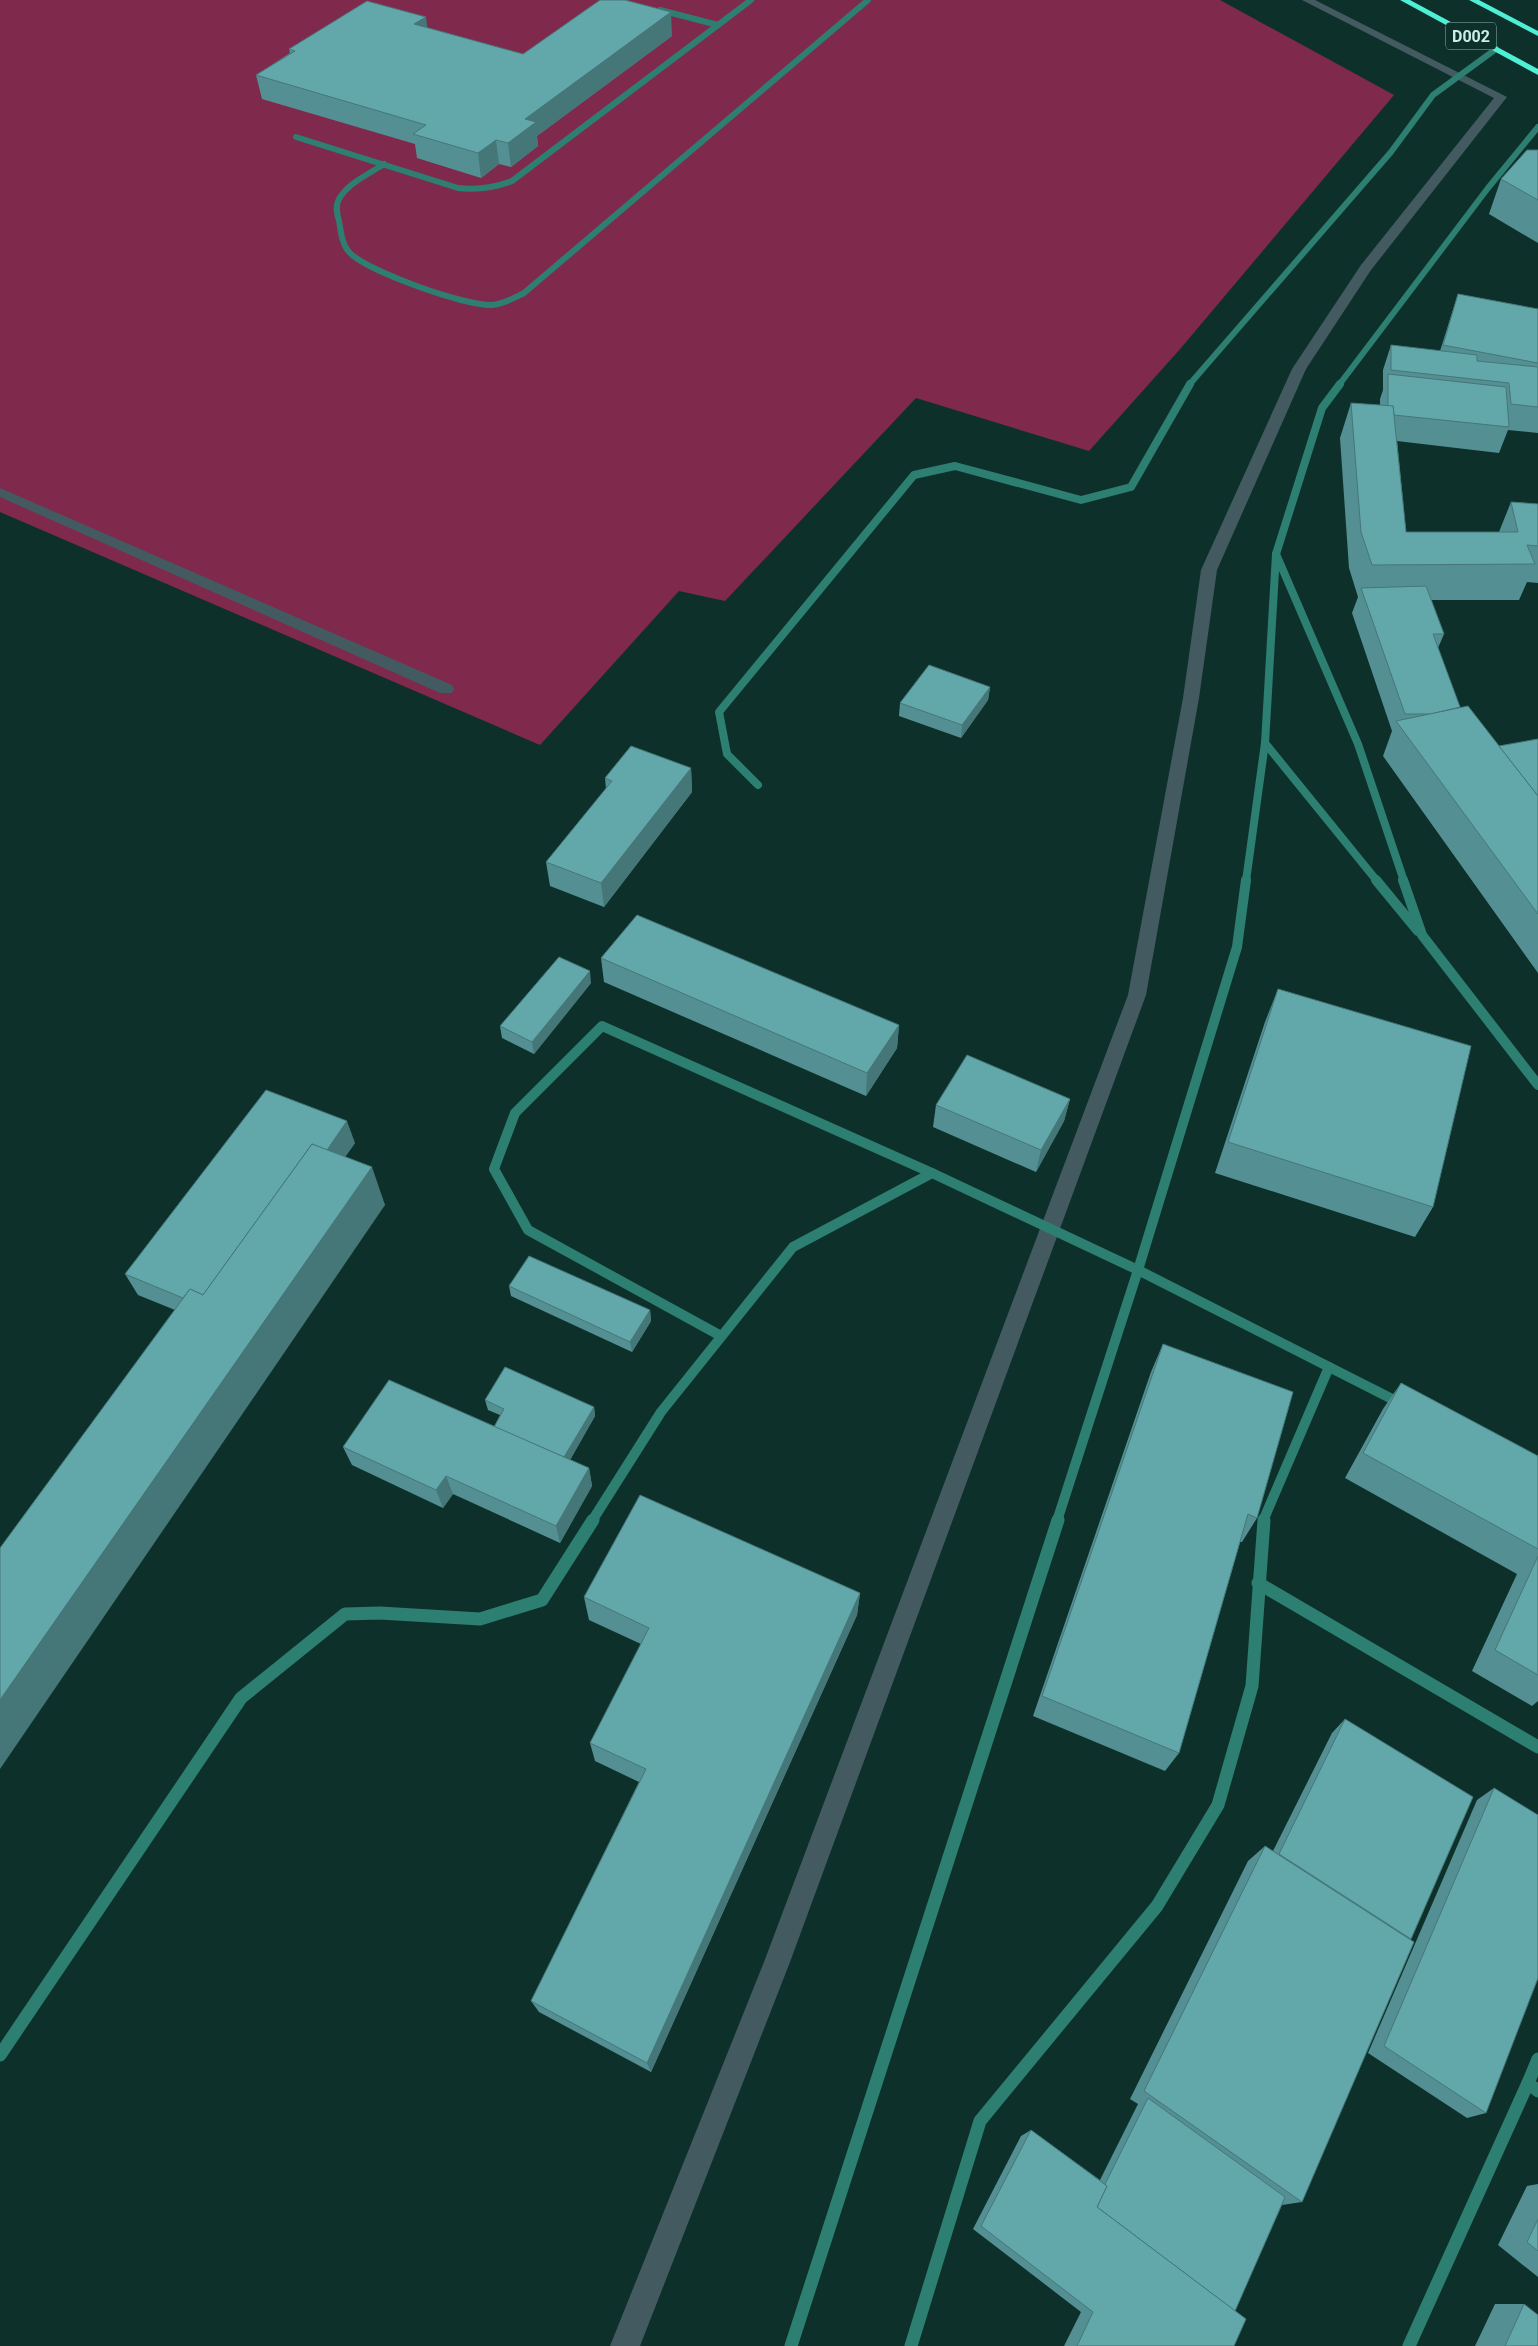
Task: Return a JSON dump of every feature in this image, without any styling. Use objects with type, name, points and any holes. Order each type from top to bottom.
[{"type":"highway","name":"D002","points":[[1404,0],[1538,72]]},
{"type":"highway","name":"D002","points":[[1473,0],[1538,34]]},
{"type":"street","points":[[296,137],[458,188],[478,190],[495,188],[512,181],[751,0]]},
{"type":"street","points":[[384,164],[341,195],[336,205],[343,242],[350,253],[359,262],[376,270],[467,301],[490,305],[508,301],[524,293],[868,0]]},
{"type":"street","points":[[654,9],[718,25]]},
{"type":"street","points":[[758,785],[727,754],[719,712],[914,475],[955,466],[1081,500],[1131,487],[1190,383],[1391,152],[1433,95],[1496,49]]},
{"type":"street","points":[[791,2346],[1138,1270],[1237,947],[1266,743],[1276,554],[1322,408],[1488,188],[1538,127]]},
{"type":"street","points":[[1276,554],[1358,744],[1422,936]]},
{"type":"street","points":[[1266,743],[1422,936],[1538,1085]]},
{"type":"street","points":[[721,1336],[528,1230],[494,1169],[515,1113],[602,1026],[976,1193],[1138,1270],[1416,1412]]},
{"type":"street","points":[[0,2055],[241,1698],[345,1614],[380,1613],[480,1619],[542,1600],[661,1412],[793,1246],[932,1173]]},
{"type":"street","points":[[911,2346],[980,2121],[1157,1906],[1218,1805],[1252,1686],[1262,1524],[1329,1367]]},
{"type":"street","points":[[1258,1583],[1538,1747]]},
{"type":"street","points":[[1409,2346],[1533,2087],[1538,2059]]},
{"type":"shaded area","points":[[0,0],[1220,0],[1394,95],[1181,348],[1089,451],[916,398],[725,601],[679,591],[540,745],[0,512]]},
{"type":"building","points":[[600,0],[625,0],[671,12],[525,119],[536,122],[508,143],[496,140],[478,153],[413,134],[426,125],[256,75],[295,51],[289,49],[367,1],[426,17],[414,24],[523,54]]},
{"type":"building","points":[[1527,150],[1538,150],[1538,200],[1501,179]]},
{"type":"building","points":[[1458,294],[1538,309],[1538,363],[1443,345]]},
{"type":"building","points":[[1391,345],[1477,355],[1477,361],[1538,367],[1538,407],[1511,404],[1509,383],[1391,370]]},
{"type":"building","points":[[1388,374],[1506,387],[1509,427],[1394,415],[1393,406],[1388,406]]},
{"type":"building","points":[[1351,403],[1393,406],[1406,532],[1518,532],[1511,502],[1538,504],[1538,546],[1527,545],[1535,564],[1372,565],[1361,532]]},
{"type":"building","points":[[1426,586],[1444,634],[1433,634],[1460,707],[1431,714],[1405,714],[1361,588]]},
{"type":"building","points":[[929,665],[990,687],[962,725],[900,703]]},
{"type":"building","points":[[1468,706],[1538,796],[1538,914],[1396,721]]},
{"type":"building","points":[[1538,739],[1538,796],[1499,746]]},
{"type":"building","points":[[631,746],[691,768],[601,883],[546,862],[612,781],[605,778]]},
{"type":"building","points":[[637,915],[899,1025],[867,1073],[601,958]]},
{"type":"building","points":[[559,957],[590,971],[532,1042],[500,1026]]},
{"type":"building","points":[[1278,989],[1471,1046],[1433,1207],[1228,1142]]},
{"type":"building","points":[[967,1055],[1070,1099],[1041,1150],[936,1105]]},
{"type":"building","points":[[266,1090],[347,1121],[327,1150],[312,1144],[203,1295],[190,1289],[183,1298],[125,1274]]},
{"type":"building","points":[[312,1144],[372,1167],[0,1700],[0,1548],[190,1289],[203,1295]]},
{"type":"building","points":[[529,1256],[650,1310],[630,1342],[509,1286]]},
{"type":"building","points":[[1163,1344],[1293,1392],[1257,1518],[1248,1514],[1179,1753],[1042,1696]]},
{"type":"building","points":[[505,1367],[594,1407],[564,1457],[494,1427],[504,1409],[485,1400]]},
{"type":"building","points":[[389,1380],[589,1468],[556,1526],[446,1476],[436,1490],[343,1447]]},
{"type":"building","points":[[1401,1383],[1538,1456],[1538,1549],[1363,1453]]},
{"type":"building","points":[[640,1495],[860,1593],[647,2063],[531,2001],[646,1769],[590,1743],[649,1628],[584,1597]]},
{"type":"building","points":[[1538,1556],[1538,1675],[1495,1650]]},
{"type":"building","points":[[1345,1719],[1473,1797],[1411,1939],[1279,1854]]},
{"type":"building","points":[[1494,1788],[1538,1815],[1538,1978],[1486,2113],[1384,2046]]},
{"type":"building","points":[[1265,1846],[1414,1942],[1302,2202],[1144,2091]]},
{"type":"building","points":[[1148,2098],[1285,2197],[1235,2311],[1097,2207],[1107,2186],[1105,2184]]},
{"type":"building","points":[[1031,2130],[1107,2186],[1097,2207],[1246,2319],[1234,2346],[1077,2346],[1093,2312],[981,2226]]},
{"type":"building","points":[[1538,2219],[1538,2251],[1527,2242]]},
{"type":"building","points":[[1524,2304],[1538,2315],[1538,2346],[1505,2346]]},
{"type":"waterway","points":[[625,2346],[777,1962],[1137,995],[1191,698],[1209,570],[1299,369],[1366,268],[1501,97],[1307,0]]},
{"type":"waterway","points":[[0,492],[446,689]]}]
